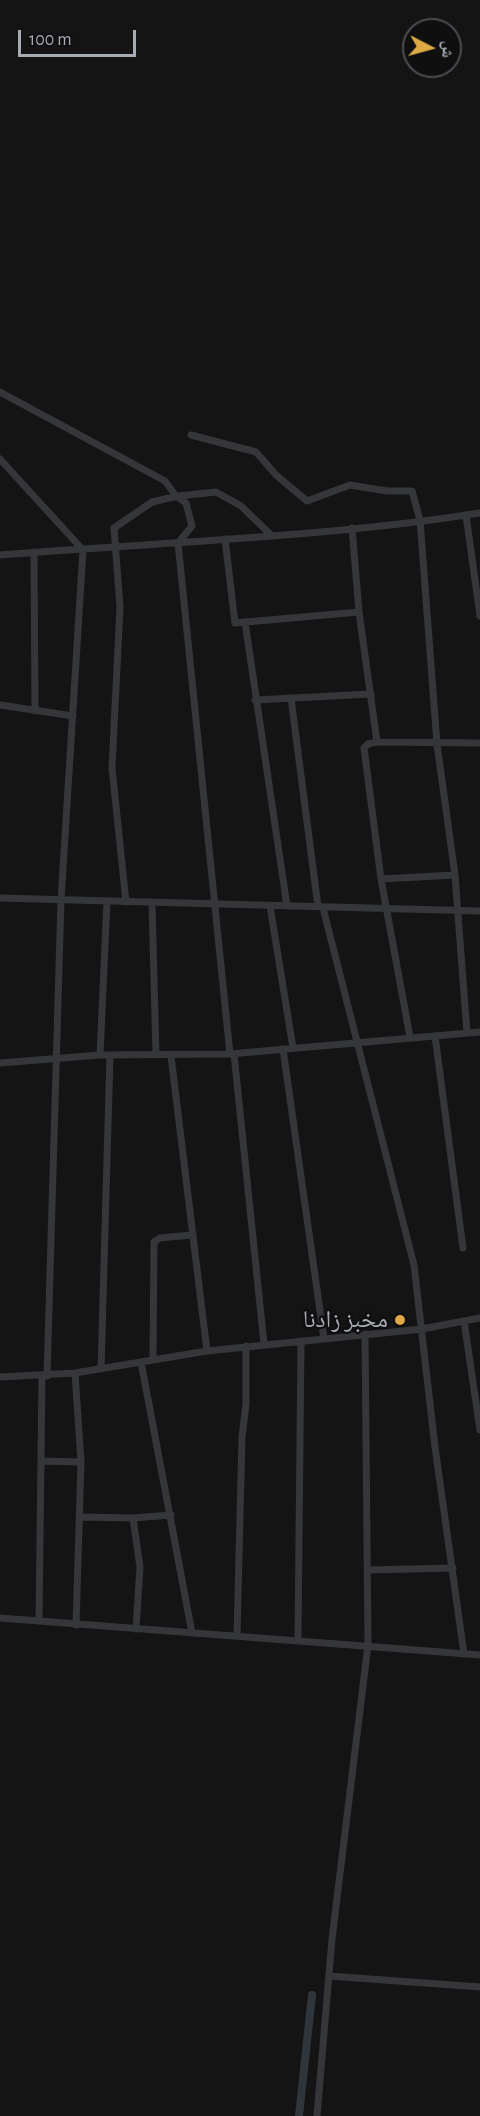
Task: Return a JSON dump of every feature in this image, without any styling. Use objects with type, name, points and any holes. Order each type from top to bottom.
[{"type":"street","points":[[0,392],[165,481],[176,496],[186,503],[192,526],[178,543],[214,904],[264,1344]]},
{"type":"street","points":[[191,435],[256,452],[276,475],[307,501],[350,485],[387,491],[412,491],[420,520],[437,744],[455,875],[467,1033]]},
{"type":"street","points":[[0,459],[83,550],[61,900],[42,1461],[39,1621]]},
{"type":"street","points":[[126,902],[112,768],[120,607],[118,549],[113,538],[114,528],[153,502],[176,496],[216,492],[241,506],[272,535]]},
{"type":"street","points":[[0,555],[118,549],[352,528],[480,513]]},
{"type":"street","points":[[466,515],[480,616]]},
{"type":"street","points":[[352,528],[359,612],[377,742]]},
{"type":"street","points":[[225,539],[235,623],[359,612]]},
{"type":"street","points":[[34,552],[35,711]]},
{"type":"street","points":[[245,622],[287,906]]},
{"type":"street","points":[[255,700],[371,694]]},
{"type":"street","points":[[291,698],[321,908],[414,1265],[435,1447],[464,1654]]},
{"type":"street","points":[[0,705],[73,716]]},
{"type":"street","points":[[410,1037],[381,879],[364,748],[368,744],[377,742],[480,743]]},
{"type":"street","points":[[381,879],[455,875]]},
{"type":"street","points":[[0,898],[480,911]]},
{"type":"street","points":[[100,1055],[107,901]]},
{"type":"street","points":[[152,903],[156,1055]]},
{"type":"street","points":[[270,906],[293,1048]]},
{"type":"street","points":[[0,1063],[100,1055],[232,1054],[357,1041],[480,1032]]},
{"type":"street","points":[[435,1036],[463,1248]]},
{"type":"street","points":[[283,1049],[324,1339]]},
{"type":"street","points":[[101,1369],[110,1055]]},
{"type":"street","points":[[171,1056],[191,1235],[207,1351]]},
{"type":"street","points":[[153,1359],[154,1242],[160,1238],[191,1235]]},
{"type":"street","points":[[0,1377],[75,1373],[207,1351],[422,1329],[480,1318]]},
{"type":"street","points":[[464,1321],[480,1431]]},
{"type":"street","points":[[317,2116],[332,1939],[368,1645],[365,1334]]},
{"type":"street","points":[[298,1639],[301,1341]]},
{"type":"street","points":[[237,1635],[242,1437],[246,1404],[246,1346]]},
{"type":"street","points":[[141,1362],[192,1633]]},
{"type":"street","points":[[75,1373],[81,1462],[76,1625]]},
{"type":"street","points":[[42,1461],[81,1462]]},
{"type":"street","points":[[81,1517],[133,1518],[171,1515]]},
{"type":"street","points":[[133,1518],[140,1568],[136,1629]]},
{"type":"street","points":[[368,1570],[453,1568]]},
{"type":"street","points":[[0,1618],[298,1639],[480,1655]]},
{"type":"street","points":[[329,1976],[480,1987]]},
{"type":"waterway","points":[[299,2116],[312,1995]]},
{"type":"place","name":"مخبز زادنا","points":[[400,1320]]}]
